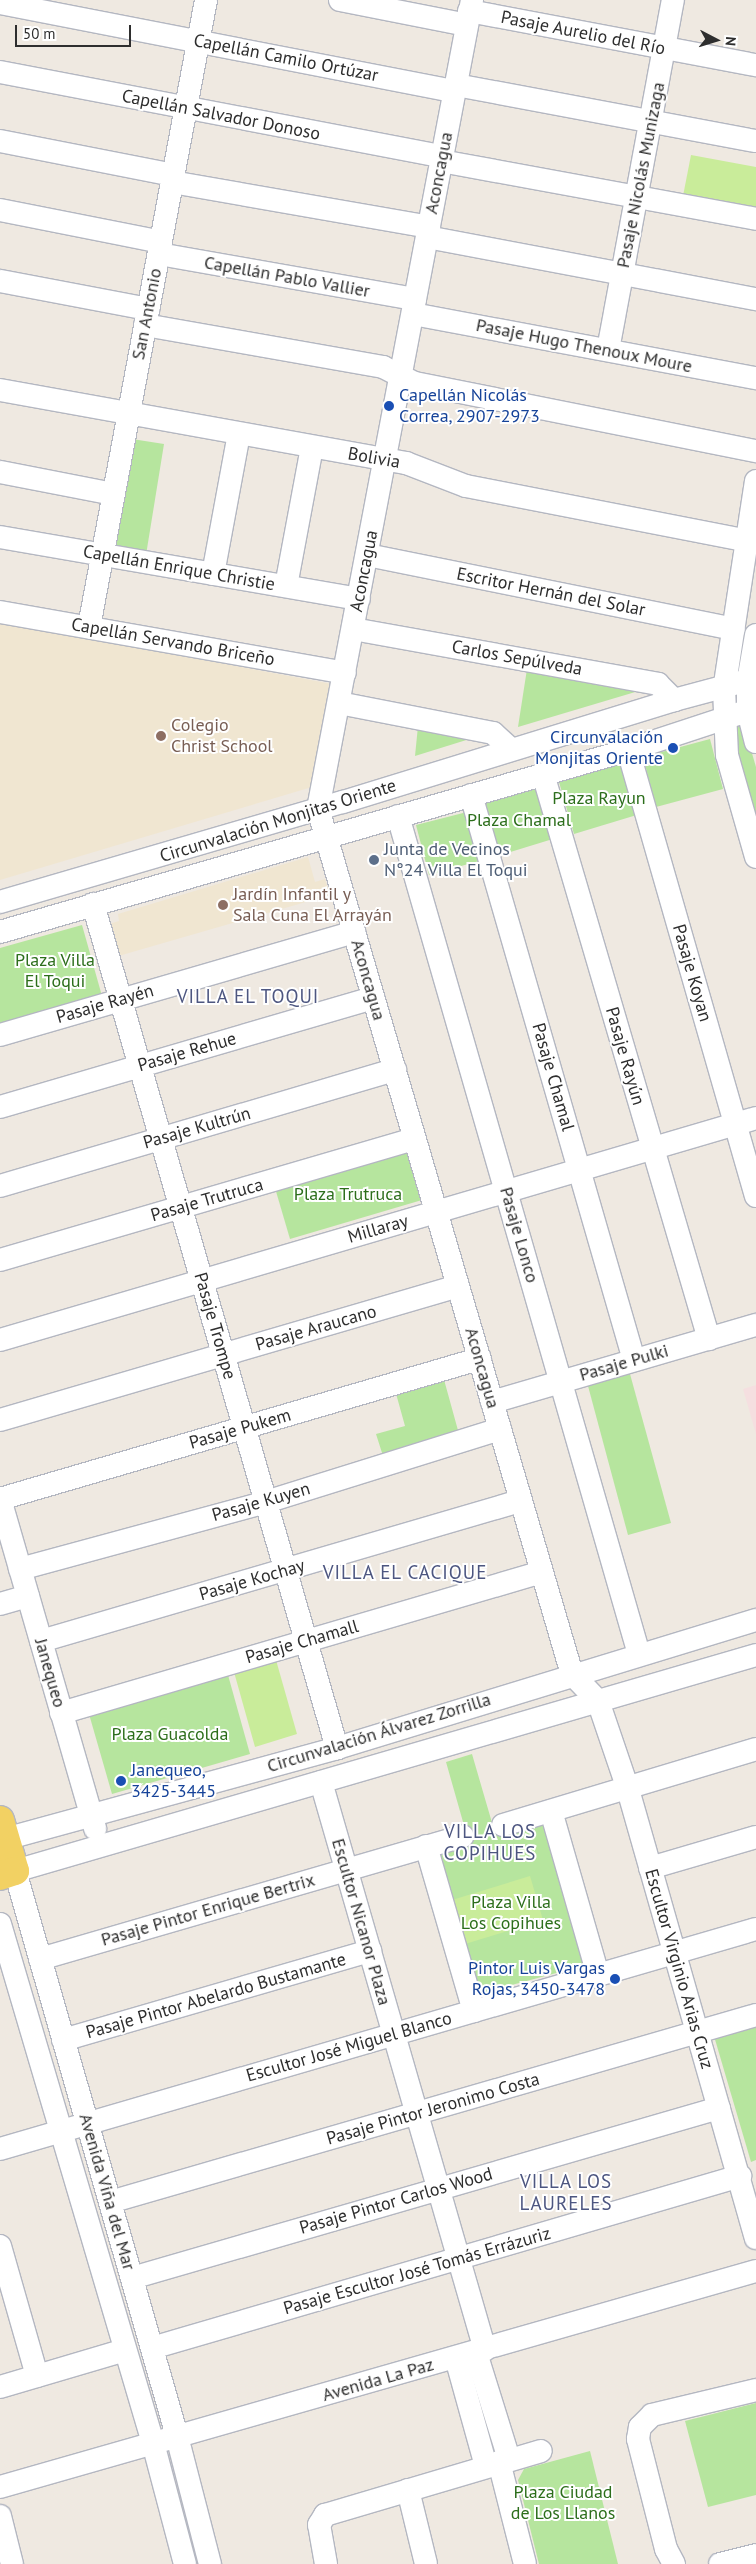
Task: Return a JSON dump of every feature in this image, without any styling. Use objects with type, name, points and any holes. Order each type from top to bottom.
[{"type":"main road","name":"Avenida Viña del Mar","points":[[2,1833],[7,1874]]},
{"type":"street","name":"San Antonio","points":[[89,627],[206,0]]},
{"type":"street","name":"Pasaje Aurelio del Río","points":[[340,0],[469,12],[756,65]]},
{"type":"street","name":"Pasaje Nicolás Munizaga","points":[[608,350],[673,0]]},
{"type":"street","name":"Capellán Camilo Ortúzar","points":[[0,3],[455,88],[756,141]]},
{"type":"street","name":"Aconcagua","points":[[469,12],[318,809],[572,1674],[598,1701]]},
{"type":"street","name":"Capellán Salvador Donoso","points":[[0,72],[756,219]]},
{"type":"street","points":[[0,141],[622,274],[756,299]]},
{"type":"street","name":"Capellán Pablo Vallier","points":[[0,210],[414,306]]},
{"type":"street","points":[[0,281],[147,317],[383,368],[416,382],[756,451]]},
{"type":"street","name":"Pasaje Hugo Thenoux Moure","points":[[414,306],[608,350],[756,378]]},
{"type":"street","name":"Bolivia","points":[[0,390],[406,463],[466,486],[745,540]]},
{"type":"street","points":[[214,574],[239,434]]},
{"type":"street","points":[[286,586],[312,447]]},
{"type":"street","points":[[0,472],[114,494]]},
{"type":"street","points":[[756,481],[745,540],[734,629],[724,689],[727,755],[756,857]]},
{"type":"street","name":"Capellán Enrique Christie","points":[[0,537],[359,599]]},
{"type":"street","name":"Escritor Hernán del Solar","points":[[367,555],[734,629]]},
{"type":"street","name":"Capellán Servando Briceño","points":[[0,612],[345,673]]},
{"type":"street","name":"Carlos Sepúlveda","points":[[353,629],[658,684],[674,700]]},
{"type":"street","points":[[756,635],[752,680],[752,710],[756,742]]},
{"type":"street","name":"Circunvalación Monjitas Oriente","points":[[0,902],[318,809],[674,700],[724,689],[752,680]]},
{"type":"street","points":[[339,703],[493,733],[511,749]]},
{"type":"street","name":"Circunvalación Monjitas Oriente","points":[[0,932],[628,750],[752,710]]},
{"type":"street","name":"Pasaje Koyan","points":[[628,750],[746,1120],[756,1196]]},
{"type":"street","name":"Pasaje Rayún","points":[[544,774],[709,1339]]},
{"type":"street","name":"Pasaje Chamal","points":[[471,795],[634,1360]]},
{"type":"street","name":"Pasaje Lonco","points":[[398,816],[640,1654]]},
{"type":"street","name":"Pasaje Trompe","points":[[93,904],[338,1748]]},
{"type":"street","name":"Pasaje Rayén","points":[[0,1035],[354,932]]},
{"type":"street","name":"Pasaje Rehue","points":[[0,1106],[373,998]]},
{"type":"street","name":"Pasaje Kultrún","points":[[0,1186],[395,1070]]},
{"type":"street","name":"Millaray","points":[[0,1340],[746,1120]]},
{"type":"street","name":"Pasaje Trutruca","points":[[0,1260],[415,1139]]},
{"type":"street","name":"Pasaje Araucano","points":[[0,1420],[458,1286]]},
{"type":"street","name":"Pasaje Pulki","points":[[492,1402],[756,1324]]},
{"type":"street","name":"Pasaje Pukem","points":[[0,1499],[480,1359]]},
{"type":"street","name":"Pasaje Kuyen","points":[[20,1570],[266,1502],[500,1429]]},
{"type":"street","name":"Janequeo","points":[[0,1499],[100,1846]]},
{"type":"street","name":"Pasaje Kochay","points":[[41,1641],[521,1501]]},
{"type":"street","name":"Pasaje Chamall","points":[[62,1713],[542,1572]]},
{"type":"street","points":[[0,1604],[28,1596]]},
{"type":"street","name":"Circunvalación Álvarez Zorrilla","points":[[2,1833],[91,1814],[338,1748],[572,1674],[756,1620]]},
{"type":"street","name":"Circunvalación Álvarez Zorrilla","points":[[7,1874],[756,1655]]},
{"type":"street","name":"Escultor Virginio Arias Cruz","points":[[598,1701],[627,1786],[718,2108],[740,2176],[756,2238]]},
{"type":"street","points":[[503,1825],[627,1786],[756,1749]]},
{"type":"street","name":"Escultor Nicanor Plaza","points":[[321,1782],[458,2259],[472,2354],[524,2564]]},
{"type":"street","points":[[551,1811],[598,1975]]},
{"type":"street","name":"Pasaje Pintor Enrique Bertrix","points":[[40,1959],[462,1836]]},
{"type":"street","points":[[650,1868],[756,1836]]},
{"type":"street","points":[[426,1846],[474,2011]]},
{"type":"street","name":"Avenida Viña del Mar","points":[[7,1874],[40,1959],[177,2436],[210,2564]]},
{"type":"street","name":"Avenida Viña del Mar","points":[[0,1924],[153,2443],[185,2564]]},
{"type":"street","name":"Escultor José Miguel Blanco","points":[[0,2149],[676,1954],[756,1929]]},
{"type":"street","name":"Pasaje Pintor Abelardo Bustamante","points":[[63,2040],[370,1951]]},
{"type":"street","name":"Pasaje Pintor Jeronimo Costa","points":[[110,2202],[416,2115],[756,2015]]},
{"type":"street","name":"Pasaje Pintor Carlos Wood","points":[[132,2278],[718,2108]]},
{"type":"street","name":"Pasaje Escultor José Tomás Errázuriz","points":[[152,2348],[740,2176]]},
{"type":"street","points":[[0,2246],[37,2376]]},
{"type":"street","name":"Avenida La Paz","points":[[0,2487],[472,2354],[756,2271]]},
{"type":"street","points":[[0,2387],[125,2350]]},
{"type":"street","points":[[674,2564],[666,2549],[638,2438],[640,2427],[652,2415],[756,2390]]},
{"type":"street","points":[[326,2564],[319,2525],[325,2515],[498,2462],[541,2451]]},
{"type":"street","points":[[408,2490],[426,2564]]},
{"type":"street","points":[[0,2516],[12,2564]]},
{"type":"street","points":[[720,2564],[756,2555]]},
{"type":"shaded area","name":"Colegio Christ School","points":[[0,622],[332,684],[312,787],[0,880]]},
{"type":"shaded area","name":"Jardín Infantil y Sala Cuna El Arrayán","points":[[308,857],[315,882],[325,879],[330,895],[115,957],[106,925],[119,921],[118,914]]},
{"type":"shaded area","points":[[756,1385],[756,1434],[743,1389]]},
{"type":"green space","points":[[691,155],[756,167],[756,209],[683,196]]},
{"type":"green space","points":[[132,439],[164,444],[146,555],[115,550]]},
{"type":"green space","points":[[527,669],[642,690],[518,727]]},
{"type":"green space","points":[[418,726],[476,737],[415,756]]},
{"type":"green space","points":[[736,726],[744,726],[756,767],[756,816],[733,736]]},
{"type":"green space","points":[[710,739],[723,789],[656,807],[643,757]]},
{"type":"green space","name":"Plaza Rayun","points":[[624,762],[640,814],[574,834],[559,782]]},
{"type":"green space","name":"Plaza Chamal","points":[[540,786],[556,838],[497,856],[482,802]]},
{"type":"green space","points":[[467,812],[479,861],[429,875],[416,825]]},
{"type":"green space","name":"Plaza Villa El Toqui","points":[[82,925],[102,996],[0,1025],[0,948]]},
{"type":"green space","name":"Plaza Trutruca","points":[[407,1148],[422,1200],[290,1239],[275,1188]]},
{"type":"green space","points":[[630,1374],[671,1523],[628,1535],[588,1386]]},
{"type":"green space","points":[[443,1376],[459,1434],[383,1456],[376,1434],[405,1426],[395,1390]]},
{"type":"green space","points":[[276,1660],[297,1734],[255,1747],[234,1672]]},
{"type":"green space","name":"Plaza Guacolda","points":[[228,1675],[250,1754],[112,1794],[89,1714]]},
{"type":"green space","name":"Plaza Villa Los Copihues","points":[[472,1754],[495,1833],[543,1820],[586,1965],[475,1995],[434,1853],[469,1843],[446,1762]]},
{"type":"green space","points":[[530,1876],[543,1920],[465,1944],[452,1900]]},
{"type":"green space","points":[[756,2024],[756,2160],[751,2162],[714,2036]]},
{"type":"green space","points":[[756,2403],[756,2495],[708,2507],[685,2421]]},
{"type":"green space","name":"Plaza Ciudad de Los Llanos","points":[[590,2451],[618,2564],[539,2564],[518,2480],[524,2469]]},
{"type":"place","name":"Capellán Nicolás Correa, 2907-2973","points":[[389,406]]},
{"type":"place","name":"Colegio Christ School","points":[[161,736]]},
{"type":"place","name":"Circunvalación Monjitas Oriente","points":[[673,748]]},
{"type":"place","name":"Junta de Vecinos N°24 Villa El Toqui","points":[[374,860]]},
{"type":"place","name":"Jardín Infantil y Sala Cuna El Arrayán","points":[[223,905]]},
{"type":"place","name":"Janequeo, 3425-3445","points":[[121,1781]]},
{"type":"place","name":"Pintor Luis Vargas Rojas, 3450-3478","points":[[615,1979]]},
{"type":"district","name":"VILLA EL TOQUI","points":[[248,997]]},
{"type":"district","name":"VILLA EL CACIQUE","points":[[405,1573]]},
{"type":"district","name":"VILLA LOS COPIHUES","points":[[490,1843]]},
{"type":"district","name":"VILLA LOS LAURELES","points":[[566,2193]]}]
